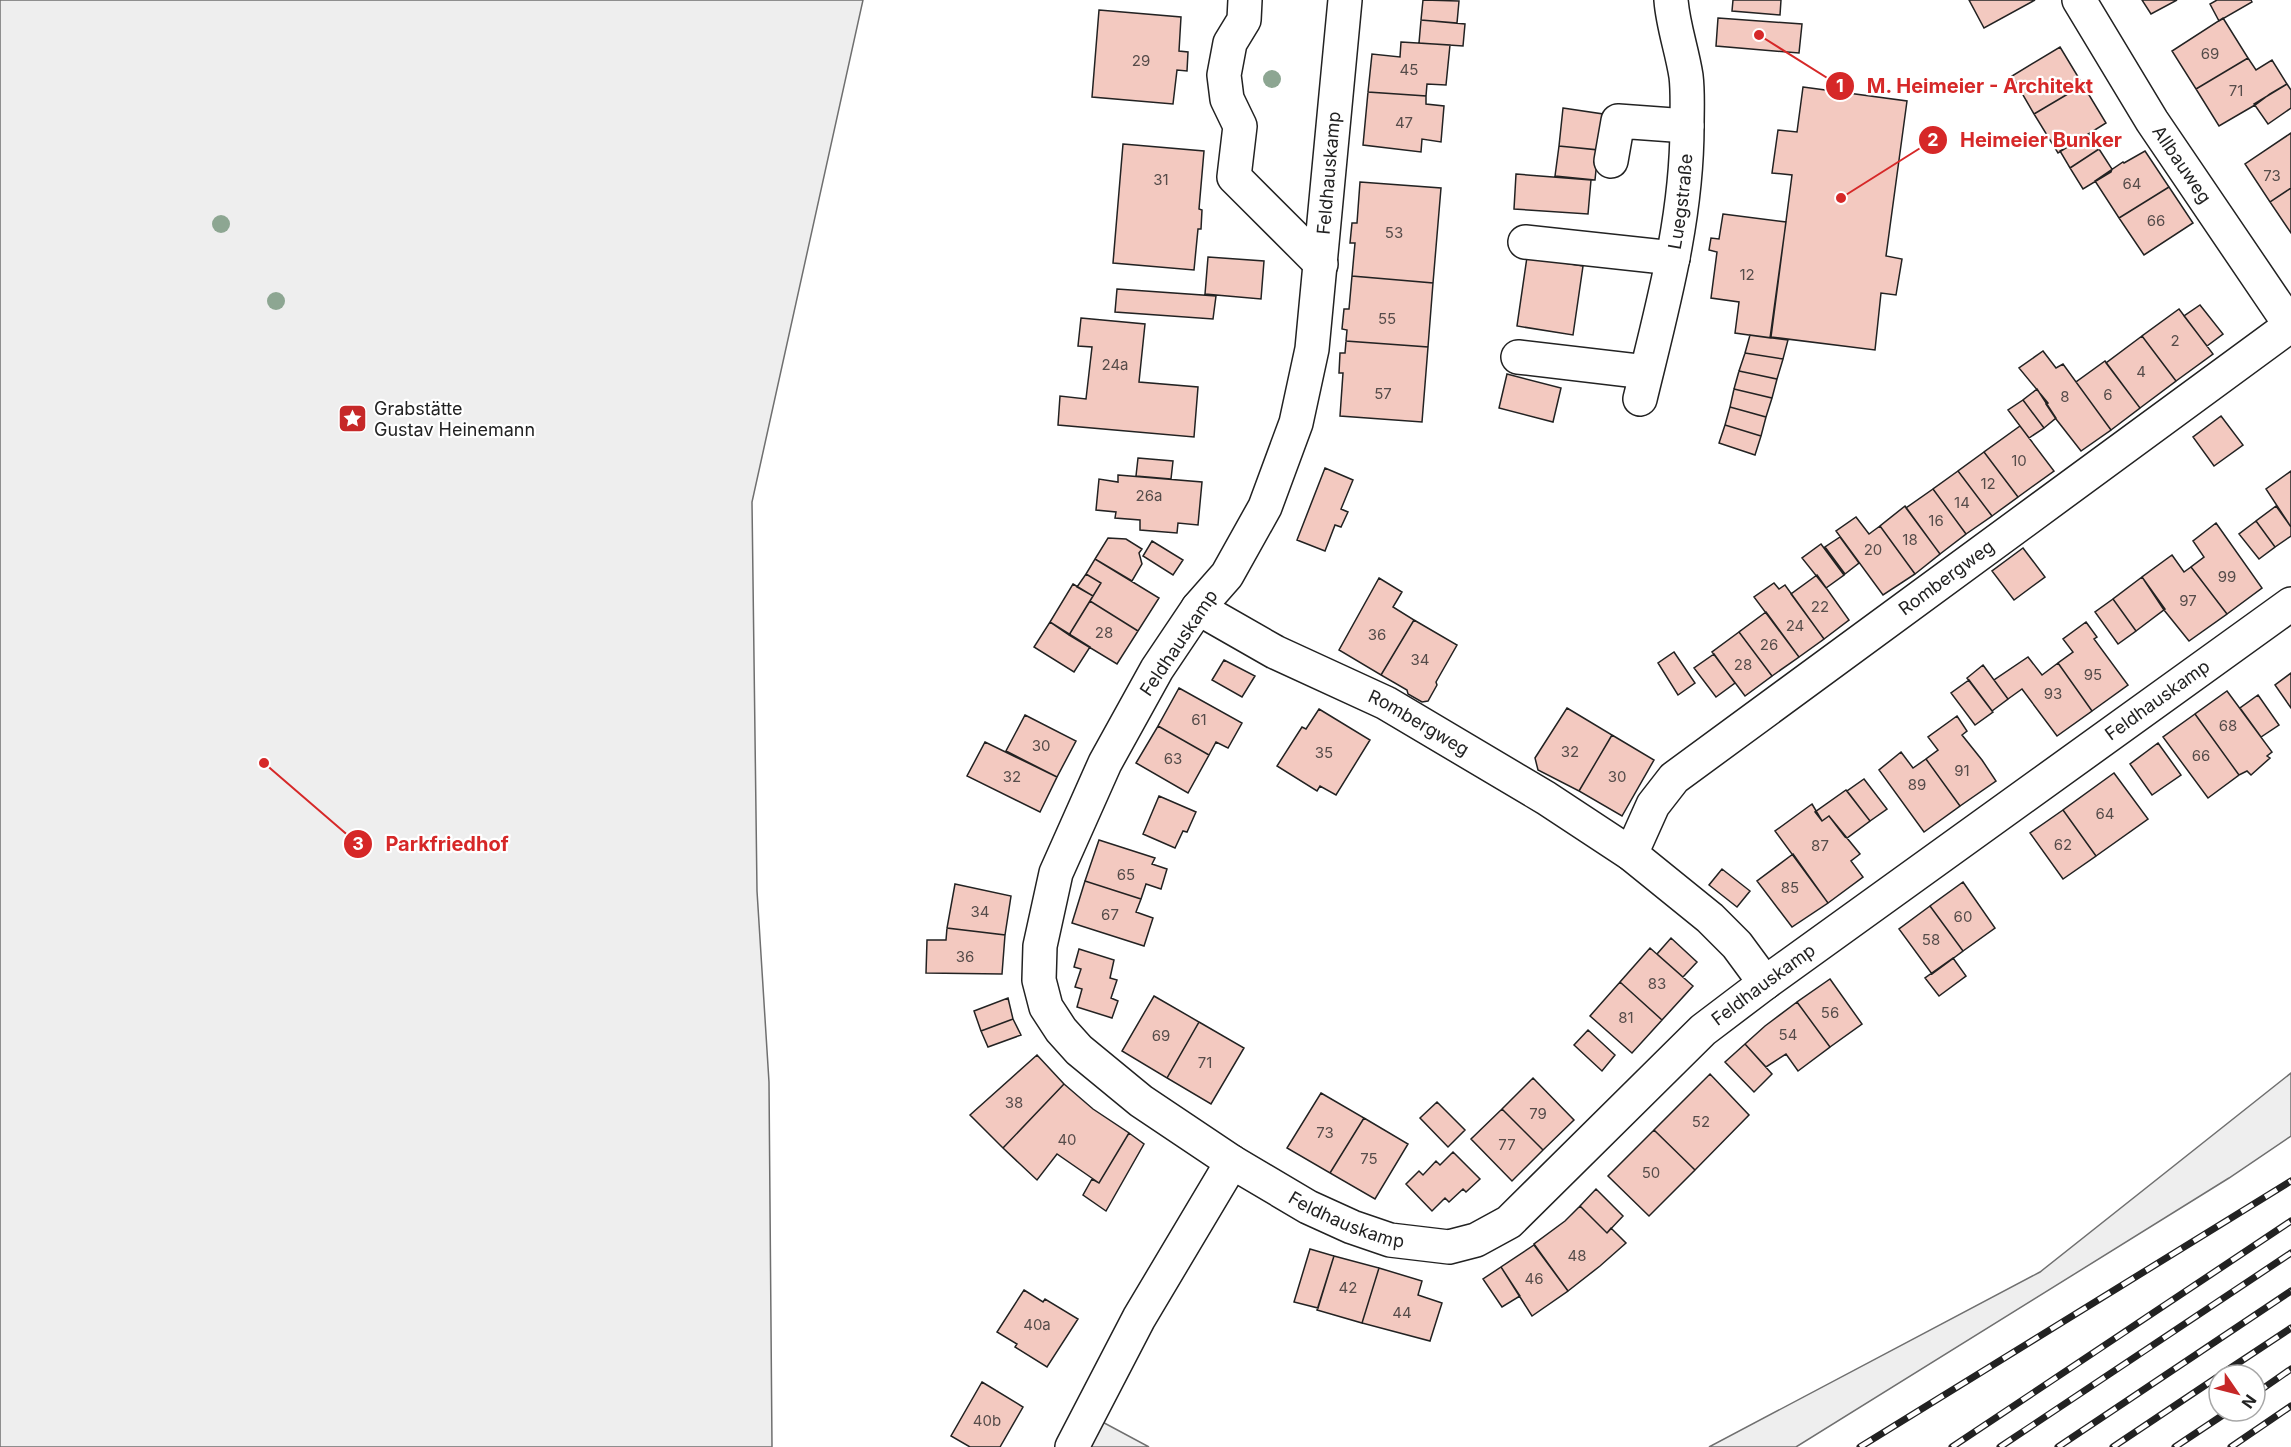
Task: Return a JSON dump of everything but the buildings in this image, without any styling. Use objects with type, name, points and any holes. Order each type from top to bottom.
[{"type":"street","points":[[1245,0],[1244,20],[1230,43],[1224,75],[1227,99],[1240,126],[1234,177],[1321,264]]},
{"type":"street","name":"Feldhauskamp","points":[[1345,0],[1312,349],[1292,434],[1265,507],[1227,576],[1198,608],[1157,669],[1106,763],[1056,873],[1040,946],[1039,980],[1046,1007],[1078,1050],[1141,1101],[1232,1162],[1308,1207],[1352,1227],[1390,1240],[1449,1248],[1476,1240],[1509,1222],[1703,1030],[2291,604]]},
{"type":"street","name":"Luegstraße","points":[[1518,357],[1643,385],[1665,302],[1685,188],[1686,76],[1672,16],[1671,0]]},
{"type":"street","name":"Allbauweg","points":[[2079,0],[2152,121],[2291,325]]},
{"type":"street","points":[[1611,161],[1618,121],[1687,126]]},
{"type":"street","points":[[1525,242],[1673,258]]},
{"type":"street","name":"Rombergweg","points":[[1631,854],[1653,805],[1674,778],[2291,325]]},
{"type":"street","name":"Rombergweg","points":[[1198,608],[1275,652],[1386,703],[1546,798],[1631,854],[1710,918],[1737,945],[1766,983]]},
{"type":"street","points":[[1072,1447],[1080,1427],[1139,1318],[1232,1162]]},
{"type":"shaded area","points":[[0,0],[863,0],[752,502],[757,891],[769,1082],[772,1447],[0,1447]]},
{"type":"shaded area","points":[[2291,1073],[2291,1136],[2229,1178],[1796,1447],[1709,1447],[2040,1272]]},
{"type":"shaded area","points":[[1095,1418],[1149,1447],[1079,1447]]},
{"type":"railway","points":[[1860,1447],[2291,1181]]},
{"type":"railway","points":[[1952,1447],[2291,1221]]},
{"type":"railway","points":[[2000,1447],[2291,1253]]},
{"type":"railway","points":[[2058,1447],[2291,1291]]},
{"type":"railway","points":[[2238,1363],[2291,1328]]},
{"type":"railway","points":[[2267,1386],[2291,1369]]},
{"type":"railway","points":[[2113,1447],[2207,1384]]},
{"type":"railway","points":[[2231,1447],[2291,1406]]},
{"type":"railway","points":[[2175,1447],[2211,1423]]},
{"type":"place","name":"M. Heimeier - Architekt","points":[[1759,35]]},
{"type":"place","name":"Heimeier Bunker","points":[[1841,198]]},
{"type":"place","name":"Grabstätte Gustav Heinemann","points":[[353,419]]},
{"type":"place","name":"Parkfriedhof","points":[[264,763]]}]
